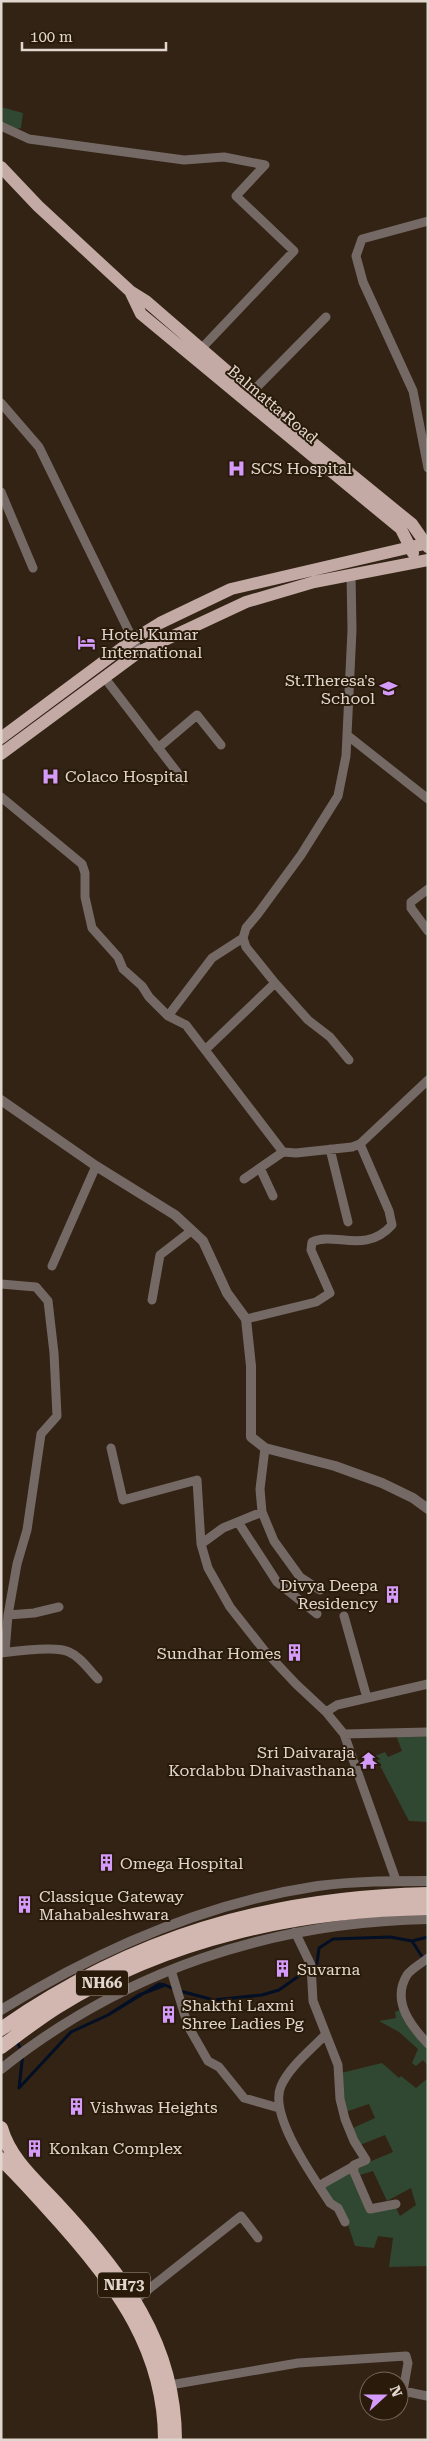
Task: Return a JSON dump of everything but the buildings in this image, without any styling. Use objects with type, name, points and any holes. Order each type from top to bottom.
[{"type":"highway","name":"NH66","points":[[1,2047],[59,2006],[95,1986],[210,1933],[262,1912],[336,1899],[428,1894]]},
{"type":"highway","name":"NH66","points":[[1,2029],[40,2002],[95,1972],[158,1943],[310,1917],[358,1911],[428,1908]]},
{"type":"highway","name":"NH73","points":[[1,2128],[6,2144],[16,2159],[88,2238],[135,2300],[158,2346],[170,2385],[175,2412],[175,2440]]},
{"type":"highway","name":"NH73","points":[[1,2159],[80,2245],[127,2306],[148,2350],[161,2387],[165,2413],[165,2440]]},
{"type":"main road","name":"Balmatta Road","points":[[1,166],[38,206],[130,291],[146,300],[252,392],[412,524],[427,542]]},
{"type":"main road","name":"Balmatta Road","points":[[130,291],[141,314],[401,529],[410,546],[422,561]]},
{"type":"main road","points":[[1,738],[134,639],[160,623],[231,589],[427,542]]},
{"type":"main road","points":[[1,754],[139,652],[246,602],[314,582],[422,561]]},
{"type":"street","points":[[1,126],[29,139],[184,160],[224,157],[266,165],[236,196],[294,251],[201,349]]},
{"type":"street","points":[[428,221],[362,239],[356,256],[363,282],[413,391],[428,468]]},
{"type":"street","points":[[252,392],[326,318]]},
{"type":"street","points":[[1,403],[40,447],[139,652]]},
{"type":"street","points":[[1,492],[33,568]]},
{"type":"street","points":[[349,1060],[330,1037],[308,1020],[275,983],[246,947],[243,938],[246,928],[258,915],[301,855],[338,796],[346,756],[352,630],[351,574]]},
{"type":"street","points":[[104,677],[183,780]]},
{"type":"street","points":[[158,748],[197,715],[221,745]]},
{"type":"street","points":[[347,735],[428,799]]},
{"type":"street","points":[[1,797],[82,864],[85,873],[85,897],[92,928],[118,958],[123,969],[142,986],[149,997],[168,1016],[186,1025],[283,1152]]},
{"type":"street","points":[[428,889],[416,896],[411,908],[428,932]]},
{"type":"street","points":[[168,1016],[212,958],[243,938]]},
{"type":"street","points":[[205,1050],[275,983]]},
{"type":"street","points":[[244,1180],[283,1152],[296,1153],[352,1147],[360,1144],[428,1080]]},
{"type":"street","points":[[1,1100],[96,1166],[175,1214],[191,1231],[204,1241],[227,1293],[246,1319],[251,1366],[251,1437],[265,1448],[335,1466],[382,1483],[413,1498],[428,1509]]},
{"type":"street","points":[[246,1319],[316,1302],[330,1293],[311,1250],[312,1242],[320,1240],[359,1242],[373,1239],[392,1225],[360,1144]]},
{"type":"street","points":[[330,1149],[348,1222]]},
{"type":"street","points":[[52,1266],[96,1166]]},
{"type":"street","points":[[260,1168],[273,1196]]},
{"type":"street","points":[[152,1300],[160,1255],[191,1231]]},
{"type":"street","points":[[1,1284],[36,1287],[48,1301],[54,1352],[57,1416],[41,1434],[27,1530],[17,1564],[3,1653],[68,1651],[79,1658],[98,1679]]},
{"type":"street","points":[[111,1448],[123,1500],[197,1480],[201,1544],[208,1568],[230,1607],[264,1650],[326,1712],[344,1734],[396,1880]]},
{"type":"street","points":[[265,1448],[260,1489],[262,1512],[274,1540],[300,1577],[320,1590]]},
{"type":"street","points":[[201,1544],[223,1528],[262,1512]]},
{"type":"street","points":[[238,1522],[277,1582],[317,1614]]},
{"type":"street","points":[[8,1615],[34,1613],[59,1606]]},
{"type":"street","points":[[344,1616],[367,1698]]},
{"type":"street","points":[[326,1712],[337,1705],[428,1684]]},
{"type":"street","points":[[344,1734],[428,1732]]},
{"type":"street","points":[[1,2010],[102,1954],[189,1918],[250,1901],[317,1886],[396,1880],[428,1881]]},
{"type":"street","points":[[1,2069],[36,2041],[72,2018],[117,1994],[171,1970],[241,1946],[295,1932],[359,1923],[428,1919]]},
{"type":"street","points":[[295,1932],[311,1970],[313,2002],[338,2065],[340,2099],[345,2119],[354,2141],[366,2160],[320,2187]]},
{"type":"street","points":[[428,1958],[407,1975],[401,1991],[402,2010],[413,2028],[428,2044]]},
{"type":"street","points":[[171,1970],[188,2026],[208,2061],[218,2067],[244,2098],[279,2108]]},
{"type":"street","points":[[326,2034],[290,2072],[280,2087],[279,2108],[286,2128],[320,2187],[330,2203],[338,2208],[345,2222]]},
{"type":"street","points":[[354,2166],[354,2172],[370,2209],[396,2204]]},
{"type":"street","points":[[135,2300],[241,2216],[258,2238]]},
{"type":"street","points":[[170,2385],[298,2363],[406,2356],[408,2363],[403,2392],[428,2396]]},
{"type":"green space","points":[[1,107],[23,113],[21,128],[16,129],[1,122]]},
{"type":"green space","points":[[396,1735],[428,1735],[428,1822],[409,1821],[375,1756],[385,1752],[388,1757],[402,1751]]},
{"type":"green space","points":[[400,2010],[411,2031],[428,2049],[428,2066],[423,2060],[416,2066],[412,2063],[418,2049],[399,2032],[379,2021],[396,2018],[395,2012]]},
{"type":"green space","points":[[382,2063],[399,2078],[401,2076],[416,2088],[428,2078],[428,2266],[389,2267],[393,2238],[378,2236],[374,2248],[355,2246],[347,2222],[323,2188],[349,2171],[370,2212],[395,2206],[400,2216],[416,2205],[411,2188],[387,2201],[373,2171],[360,2175],[357,2167],[393,2152],[385,2135],[360,2145],[353,2128],[375,2118],[369,2104],[345,2112],[341,2073]]},
{"type":"waterway","points":[[180,1991],[214,2000],[262,1995],[279,1990],[317,1963],[319,1948],[333,1939],[390,1937],[412,1941],[428,1966]]},
{"type":"waterway","points":[[412,1941],[428,1937]]},
{"type":"waterway","points":[[16,2040],[23,2053],[19,2088],[71,2032],[108,2015],[159,1984],[165,1985]]},
{"type":"waterway","points":[[16,2040],[23,2053],[19,2088],[71,2032],[108,2015],[139,1995],[165,1985],[174,1989]]},
{"type":"place","name":"SCS Hospital","points":[[237,468]]},
{"type":"place","name":"Hotel Kumar International","points":[[87,643]]},
{"type":"place","name":"St.Theresa's School","points":[[389,689]]},
{"type":"place","name":"Colaco Hospital","points":[[51,776]]},
{"type":"place","name":"Divya Deepa Residency","points":[[392,1594]]},
{"type":"place","name":"Sundhar Homes","points":[[295,1653]]},
{"type":"place","name":"Sri Daivaraja Kordabbu Dhaivasthana","points":[[369,1761]]},
{"type":"place","name":"Omega Hospital","points":[[106,1863]]},
{"type":"place","name":"Classique Gateway Mahabaleshwara","points":[[25,1905]]},
{"type":"place","name":"Suvarna","points":[[283,1969]]},
{"type":"place","name":"Shakthi Laxmi Shree Ladies Pg","points":[[168,2014]]},
{"type":"place","name":"Vishwas Heights","points":[[76,2107]]},
{"type":"place","name":"Konkan Complex","points":[[35,2148]]}]
